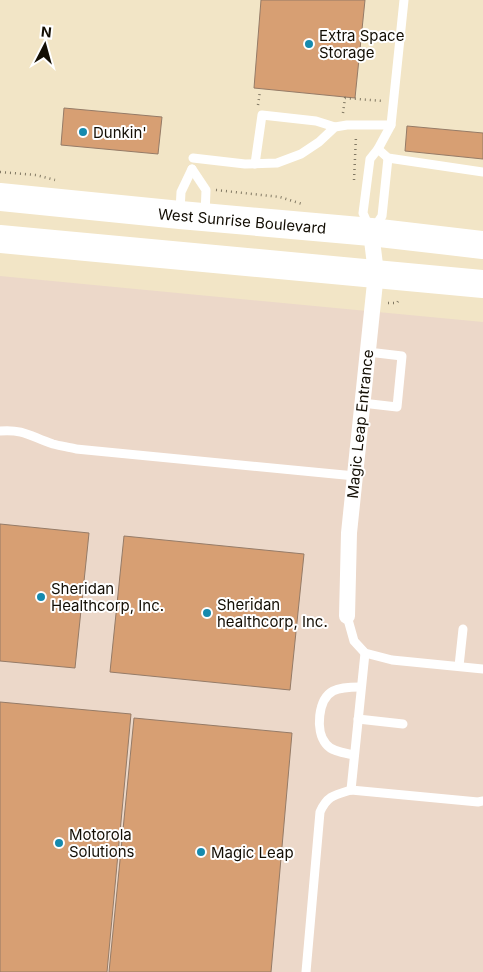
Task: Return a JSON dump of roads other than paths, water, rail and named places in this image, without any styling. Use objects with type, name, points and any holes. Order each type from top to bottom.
[{"type":"highway","name":"West Sunrise Boulevard","points":[[0,197],[371,232],[483,245]]},
{"type":"highway","points":[[0,238],[483,284]]},
{"type":"street","name":"Magic Leap Entrance","points":[[347,616],[349,533],[376,273],[371,232]]},
{"type":"lane","points":[[371,232],[363,213],[370,159],[378,149],[391,125],[404,0]]},
{"type":"lane","points":[[255,164],[262,115],[316,121],[335,127],[347,125],[391,125]]},
{"type":"lane","points":[[193,158],[255,164],[277,163],[302,154],[335,127]]},
{"type":"lane","points":[[378,149],[388,158],[483,172]]},
{"type":"lane","points":[[371,232],[382,216],[388,158]]},
{"type":"lane","points":[[362,403],[397,407],[402,356],[368,352]]},
{"type":"lane","points":[[0,430],[26,432],[52,444],[76,449],[355,476]]},
{"type":"lane","points":[[347,616],[354,641],[365,653],[392,660],[483,669]]},
{"type":"lane","points":[[460,666],[463,629]]},
{"type":"lane","points":[[351,790],[360,687],[365,653]]},
{"type":"lane","points":[[354,755],[341,752],[326,745],[320,734],[320,715],[324,699],[332,691],[360,687]]},
{"type":"lane","points":[[358,720],[403,724]]},
{"type":"lane","points":[[306,972],[320,812],[325,802],[335,794],[351,790],[478,802],[483,800]]},
{"type":"place","name":"Extra Space Storage","points":[[309,44]]},
{"type":"place","name":"Dunkin'","points":[[83,132]]},
{"type":"place","name":"Sheridan Healthcorp, Inc.","points":[[41,597]]},
{"type":"place","name":"Sheridan healthcorp, Inc.","points":[[207,613]]},
{"type":"place","name":"Motorola Solutions","points":[[59,843]]},
{"type":"place","name":"Magic Leap","points":[[201,852]]}]
